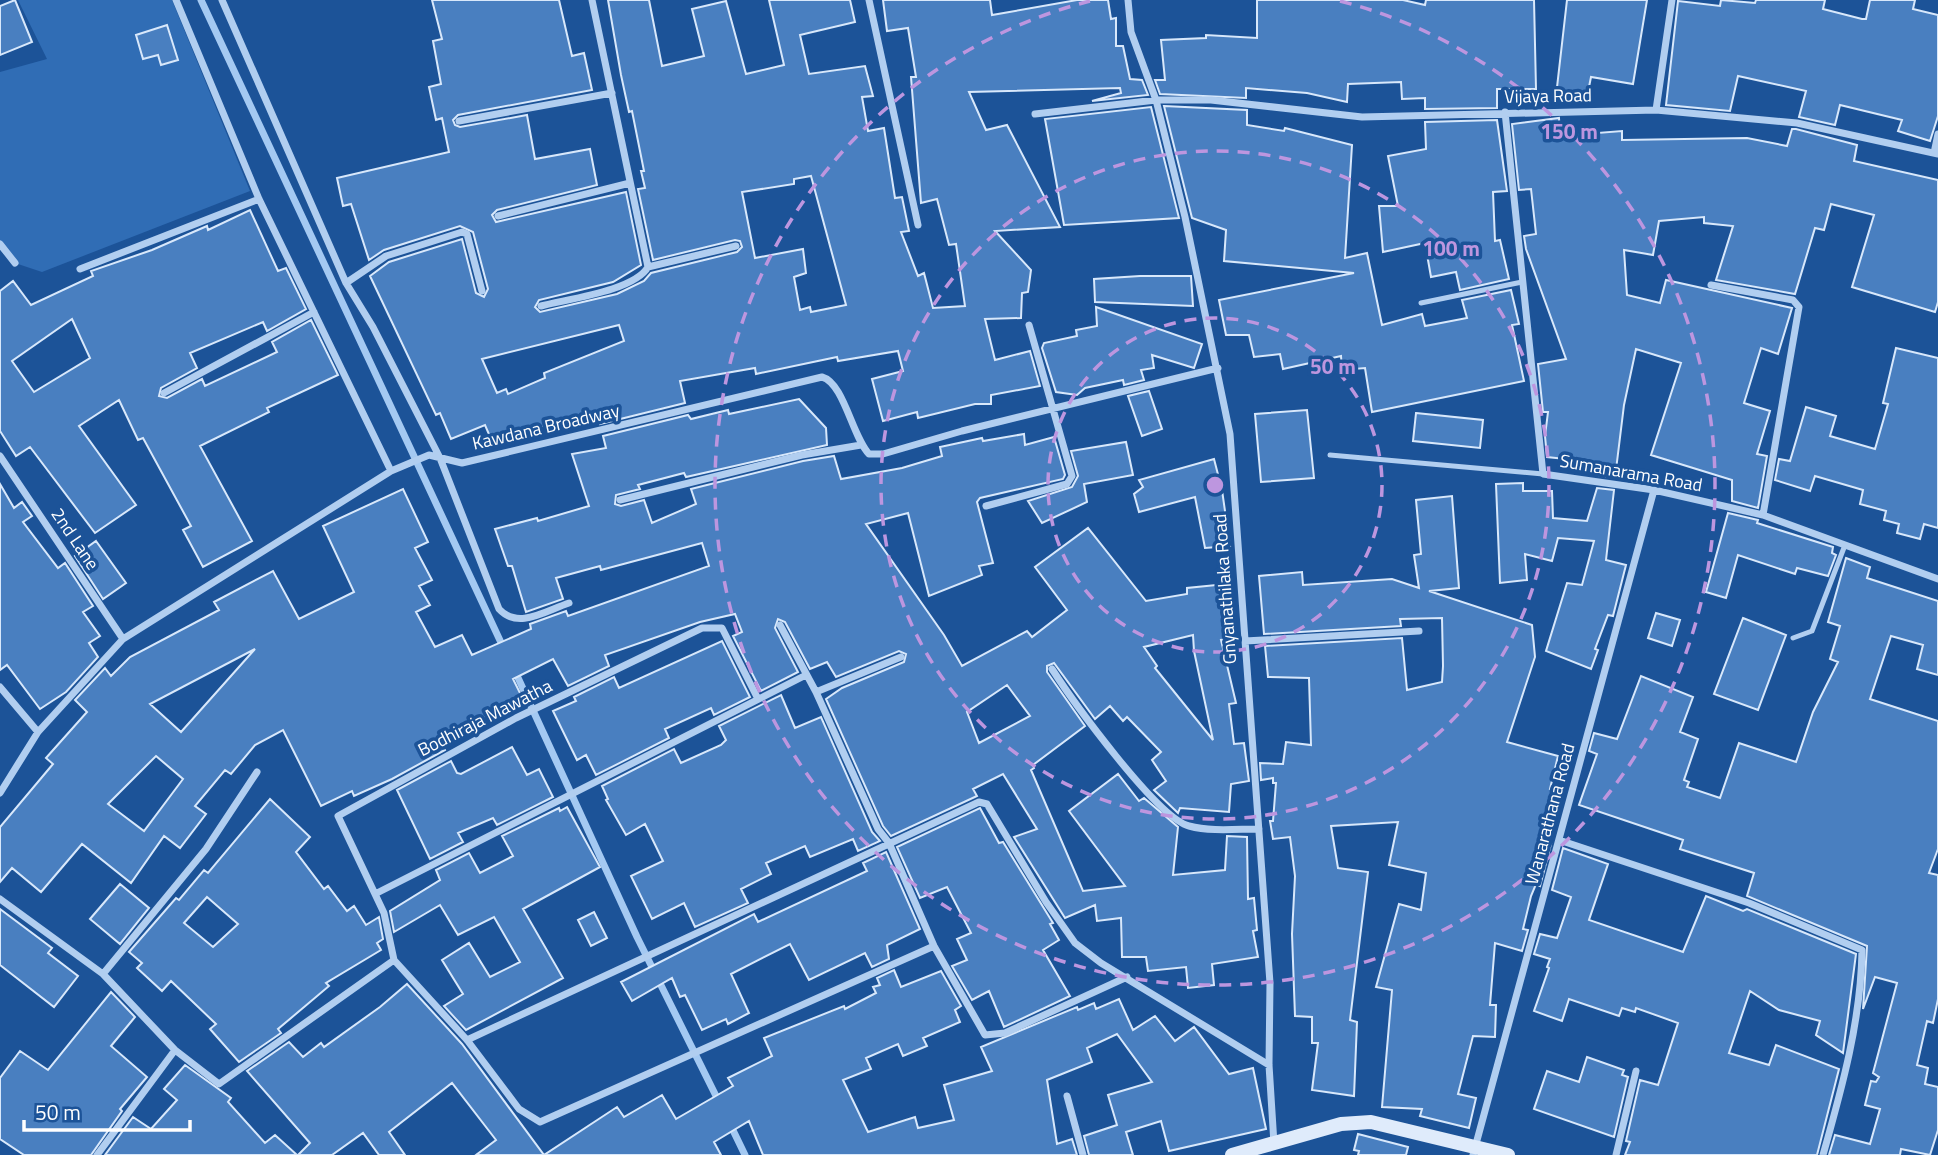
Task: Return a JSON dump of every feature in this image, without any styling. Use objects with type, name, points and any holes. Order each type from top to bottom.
[{"type":"street","points":[[176,0],[260,199],[391,471]]},
{"type":"street","points":[[222,0],[346,284],[373,327],[440,457],[499,610],[507,618],[517,621],[569,603]]},
{"type":"street","points":[[541,306],[625,284],[643,275],[648,267],[592,0]]},
{"type":"street","points":[[869,0],[918,225]]},
{"type":"street","name":"Gnyanathilaka Road","points":[[1128,0],[1131,32],[1156,100],[1185,217],[1230,434],[1270,982],[1269,1066],[1274,1145]]},
{"type":"street","points":[[1656,110],[1672,0]]},
{"type":"street","points":[[459,121],[611,93]]},
{"type":"street","name":"Vijaya Road","points":[[1035,114],[1156,100],[1211,100],[1362,117],[1656,110],[1797,123],[1936,154]]},
{"type":"street","name":"Sumanarama Road","points":[[1505,112],[1543,474],[1654,490],[1763,515],[1938,579]]},
{"type":"street","points":[[1936,154],[1938,134]]},
{"type":"street","points":[[498,216],[630,183]]},
{"type":"street","points":[[80,269],[260,199]]},
{"type":"street","points":[[346,284],[386,256],[462,232],[467,234],[482,291]]},
{"type":"street","points":[[0,244],[15,263]]},
{"type":"street","points":[[648,267],[736,246]]},
{"type":"street","points":[[1712,285],[1793,300],[1800,307],[1763,515]]},
{"type":"street","points":[[164,393],[314,312]]},
{"type":"street","points":[[986,506],[1067,484],[1072,476],[1029,325]]},
{"type":"street","points":[[620,500],[802,455],[861,445],[870,454],[883,454],[962,431],[1218,368]]},
{"type":"street","name":"Kawdana Broadway","points":[[0,793],[38,732],[123,639],[391,471],[429,454],[462,463],[822,377],[834,384],[861,445]]},
{"type":"street","name":"2nd Lane","points":[[0,456],[123,639]]},
{"type":"street","name":"Wanarathana Road","points":[[1475,1151],[1654,490]]},
{"type":"street","points":[[780,625],[816,692],[859,791],[878,829],[889,843],[934,946],[985,1035],[1005,1033],[1127,977]]},
{"type":"street","name":"Bodhiraja Mawatha","points":[[394,960],[384,913],[338,816],[516,718],[702,628],[722,628],[757,697]]},
{"type":"street","points":[[1245,641],[1419,631]]},
{"type":"street","points":[[816,692],[901,657]]},
{"type":"street","points":[[1052,669],[1084,716],[1160,806],[1183,824],[1210,828],[1259,829]]},
{"type":"street","points":[[375,894],[757,697],[806,676]]},
{"type":"street","points":[[0,687],[38,732]]},
{"type":"street","points":[[103,974],[206,849],[257,772]]},
{"type":"street","points":[[467,1040],[979,802],[987,804],[1046,902],[1075,943],[1101,963],[1269,1066]]},
{"type":"street","points":[[1559,840],[1749,902],[1863,950],[1861,992],[1854,1031],[1823,1155]]},
{"type":"street","points":[[0,899],[103,974],[174,1049],[219,1084],[394,960],[467,1040],[519,1109],[540,1122],[934,946]]},
{"type":"street","points":[[97,1155],[174,1049]]},
{"type":"street","points":[[1616,1155],[1636,1071]]},
{"type":"street","points":[[1067,1096],[1083,1155]]},
{"type":"street","points":[[1232,1155],[1340,1125],[1371,1122],[1475,1151],[1508,1155]]},
{"type":"lane","points":[[1421,303],[1522,282]]},
{"type":"lane","points":[[1330,455],[1543,474]]},
{"type":"lane","points":[[1793,638],[1812,631],[1845,545]]},
{"type":"shaded area","points":[[18,0],[172,0],[250,191],[42,272],[15,263],[0,244],[0,72],[47,59]]},
{"type":"building","points":[[15,0],[32,42],[0,55],[0,6]]},
{"type":"building","points":[[432,0],[559,0],[572,56],[584,53],[592,90],[458,115],[453,120],[455,125],[460,127],[527,115],[535,159],[590,149],[597,185],[497,210],[492,215],[496,222],[626,192],[641,265],[613,282],[539,300],[535,307],[540,312],[617,294],[644,281],[651,273],[737,252],[742,247],[740,241],[735,240],[653,260],[638,189],[645,188],[641,171],[644,171],[632,111],[629,112],[621,75],[608,0],[649,0],[662,66],[704,56],[692,9],[726,1],[746,74],[784,65],[769,0],[850,0],[855,22],[800,35],[809,74],[865,66],[873,96],[862,97],[868,131],[884,128],[895,198],[902,197],[909,231],[901,232],[918,276],[924,273],[933,308],[965,306],[956,244],[949,245],[937,199],[921,203],[911,77],[916,77],[908,28],[887,31],[883,0],[990,0],[992,15],[1077,0],[1108,0],[1111,19],[1116,18],[1116,46],[1123,46],[1130,79],[1142,80],[1148,95],[1092,101],[1121,93],[1120,88],[969,92],[986,130],[1007,125],[1060,227],[995,231],[1031,270],[1028,292],[1022,293],[1021,318],[985,319],[995,360],[1030,351],[1040,386],[991,395],[991,404],[975,404],[918,418],[917,412],[883,421],[872,379],[903,371],[898,351],[838,361],[837,357],[756,374],[755,368],[680,381],[685,403],[600,424],[597,414],[491,439],[485,425],[451,439],[440,413],[436,415],[370,276],[389,262],[462,239],[476,293],[484,297],[488,289],[473,232],[460,226],[384,250],[369,260],[351,204],[343,206],[337,178],[449,152],[442,118],[436,120],[429,87],[441,84],[433,41],[442,39]],"holes":[[[811,176],[846,305],[811,312],[810,307],[800,310],[794,277],[806,273],[803,249],[755,258],[742,192],[794,184],[794,179]],[[619,325],[624,341],[544,373],[545,378],[508,394],[506,389],[497,393],[482,359]]]},
{"type":"building","points":[[1257,0],[1403,0],[1425,5],[1426,0],[1534,0],[1536,89],[1497,89],[1497,108],[1425,109],[1425,98],[1402,99],[1401,82],[1348,84],[1347,102],[1307,93],[1246,88],[1246,98],[1160,94],[1155,80],[1165,80],[1161,40],[1206,38],[1206,35],[1257,38]]},
{"type":"building","points":[[1567,0],[1647,0],[1633,84],[1591,77],[1586,102],[1556,96]]},
{"type":"building","points":[[1721,0],[1755,3],[1756,0],[1825,0],[1823,9],[1866,19],[1870,0],[1915,0],[1913,9],[1938,15],[1938,116],[1930,141],[1898,131],[1902,120],[1840,105],[1835,125],[1799,117],[1806,91],[1738,76],[1730,111],[1666,105],[1678,1],[1720,6]]},
{"type":"building","points":[[167,25],[178,60],[161,65],[158,55],[143,59],[136,35]]},
{"type":"building","points":[[1164,106],[1247,110],[1247,125],[1284,131],[1285,128],[1352,145],[1345,258],[1367,253],[1382,325],[1422,314],[1425,326],[1467,318],[1462,300],[1511,290],[1519,324],[1512,325],[1524,381],[1372,412],[1365,368],[1342,370],[1341,356],[1283,369],[1280,354],[1254,357],[1249,335],[1226,335],[1219,300],[1354,273],[1224,261],[1226,230],[1192,218]]},
{"type":"building","points":[[1151,107],[1179,218],[1064,225],[1045,119]]},
{"type":"building","points":[[1559,118],[1560,136],[1622,131],[1622,140],[1747,138],[1787,146],[1792,129],[1796,129],[1857,145],[1854,161],[1938,180],[1938,302],[1935,312],[1852,287],[1874,215],[1831,204],[1824,230],[1815,228],[1795,294],[1716,280],[1733,226],[1704,223],[1704,217],[1659,221],[1653,255],[1624,250],[1627,295],[1660,303],[1666,280],[1792,308],[1778,354],[1761,348],[1744,403],[1770,411],[1757,454],[1767,456],[1758,508],[1732,501],[1732,480],[1651,455],[1681,363],[1636,349],[1624,405],[1615,478],[1600,476],[1603,467],[1565,463],[1566,459],[1547,457],[1545,436],[1548,412],[1543,412],[1538,364],[1566,359],[1526,249],[1524,236],[1536,234],[1531,189],[1519,190],[1512,124]]},
{"type":"building","points":[[1497,120],[1507,191],[1493,192],[1495,241],[1500,240],[1509,279],[1460,290],[1456,272],[1431,277],[1425,243],[1383,252],[1379,206],[1398,206],[1388,156],[1426,149],[1425,122]]},
{"type":"building","points":[[250,210],[278,271],[286,268],[306,309],[267,331],[263,322],[190,353],[197,368],[161,388],[159,396],[167,398],[202,379],[205,386],[277,352],[272,342],[311,320],[338,375],[267,408],[269,412],[200,446],[252,541],[203,567],[183,530],[191,526],[143,438],[138,440],[119,400],[79,426],[136,505],[95,533],[30,447],[16,456],[0,431],[0,291],[13,281],[31,305],[93,276],[91,271],[152,250],[207,226],[208,230]],"holes":[[[72,319],[90,358],[34,392],[12,361]]]},
{"type":"building","points":[[1191,276],[1193,306],[1095,302],[1094,279]]},
{"type":"building","points":[[1096,307],[1202,344],[1194,368],[1152,355],[1154,368],[1141,370],[1144,380],[1124,385],[1123,380],[1085,388],[1077,395],[1056,392],[1042,348],[1044,343],[1077,336],[1076,330],[1097,326]]},
{"type":"building","points":[[1896,348],[1938,358],[1938,528],[1924,524],[1920,539],[1897,533],[1899,524],[1884,520],[1886,511],[1860,504],[1863,490],[1815,476],[1810,491],[1775,480],[1779,459],[1790,461],[1806,407],[1836,416],[1830,436],[1875,449],[1888,404],[1883,403]]},
{"type":"building","points":[[1149,391],[1162,429],[1142,436],[1128,396]]},
{"type":"building","points":[[799,399],[826,428],[827,445],[686,477],[684,473],[638,485],[640,489],[616,495],[615,504],[621,506],[644,500],[652,523],[696,504],[691,489],[803,461],[834,456],[841,479],[902,468],[942,456],[940,447],[982,438],[983,441],[1024,434],[1025,445],[1054,437],[1065,475],[1063,479],[980,498],[977,502],[993,563],[979,566],[982,575],[929,596],[908,513],[866,524],[944,635],[962,666],[1027,631],[1032,637],[1067,610],[1035,567],[1088,528],[1146,601],[1187,594],[1187,588],[1226,584],[1232,639],[1221,640],[1236,703],[1229,704],[1234,744],[1244,743],[1249,781],[1231,784],[1229,812],[1180,808],[1178,813],[1154,790],[1166,781],[1152,760],[1161,752],[1127,717],[1123,721],[1110,706],[1095,719],[1054,663],[1047,666],[1047,672],[1085,726],[1033,765],[1031,770],[1083,891],[1125,886],[1069,811],[1118,774],[1139,801],[1144,798],[1178,827],[1173,875],[1225,870],[1227,836],[1247,837],[1248,899],[1254,898],[1257,930],[1253,931],[1258,957],[1212,964],[1214,985],[1188,988],[1186,967],[1148,971],[1146,957],[1122,957],[1121,918],[1097,921],[1095,905],[1065,918],[1014,837],[1037,829],[1003,774],[973,789],[977,796],[891,836],[883,826],[826,699],[842,688],[904,662],[906,654],[899,651],[836,677],[827,662],[810,669],[785,622],[778,619],[775,628],[798,672],[761,691],[733,636],[742,632],[735,614],[700,622],[605,655],[609,666],[568,686],[553,659],[513,679],[525,703],[501,714],[499,710],[440,739],[445,750],[392,779],[354,796],[352,791],[321,806],[283,730],[255,745],[231,774],[225,770],[195,806],[206,814],[180,848],[164,836],[131,883],[82,844],[41,892],[12,868],[0,882],[0,827],[53,764],[46,758],[87,712],[75,700],[105,668],[111,676],[130,657],[219,610],[214,602],[273,571],[299,619],[354,592],[323,526],[403,489],[428,542],[415,548],[432,580],[419,586],[430,605],[416,612],[435,647],[462,635],[472,655],[531,629],[530,624],[566,611],[568,616],[709,566],[702,543],[601,570],[600,566],[556,578],[563,599],[526,612],[512,566],[508,566],[495,529],[537,518],[538,521],[589,506],[572,454],[606,448],[603,436],[688,415],[691,419],[728,410],[729,414]],"holes":[[[1193,635],[1213,740],[1155,668],[1157,666],[1144,647]],[[255,649],[181,732],[150,704]],[[1007,685],[1030,716],[979,743],[967,712]],[[156,756],[183,779],[144,831],[108,804]]]},
{"type":"building","points":[[1307,410],[1314,478],[1261,482],[1255,414]]},
{"type":"building","points":[[1416,413],[1483,420],[1480,448],[1413,441]]},
{"type":"building","points":[[1126,442],[1133,475],[1084,484],[1087,502],[1042,523],[1028,501],[1072,487],[1078,476],[1071,451]]},
{"type":"building","points":[[1214,459],[1222,490],[1230,546],[1205,548],[1195,497],[1139,512],[1134,494],[1143,487],[1139,480]]},
{"type":"building","points":[[1523,483],[1523,491],[1552,491],[1553,518],[1587,521],[1597,488],[1614,490],[1606,560],[1626,565],[1613,616],[1608,615],[1595,649],[1598,650],[1591,669],[1546,651],[1567,583],[1582,585],[1594,541],[1558,538],[1552,561],[1525,554],[1527,580],[1500,583],[1496,484]]},
{"type":"building","points":[[0,484],[14,508],[22,502],[32,516],[23,522],[58,568],[65,563],[93,606],[83,612],[100,636],[89,643],[98,657],[66,692],[40,709],[7,665],[0,670]]},
{"type":"building","points":[[1452,496],[1459,588],[1429,591],[1532,625],[1535,657],[1507,742],[1558,756],[1550,789],[1555,790],[1545,831],[1548,832],[1546,842],[1551,844],[1540,886],[1536,884],[1531,896],[1523,929],[1528,930],[1522,951],[1495,943],[1490,1005],[1496,1005],[1495,1037],[1473,1036],[1458,1094],[1476,1098],[1469,1128],[1420,1116],[1422,1109],[1382,1107],[1392,990],[1376,987],[1399,904],[1421,910],[1426,873],[1389,865],[1398,822],[1331,826],[1338,868],[1368,872],[1350,1020],[1357,1022],[1354,1096],[1312,1090],[1318,1043],[1312,1043],[1312,1017],[1295,1016],[1292,934],[1295,876],[1290,837],[1273,839],[1270,821],[1273,821],[1276,783],[1273,783],[1273,778],[1261,780],[1260,763],[1283,764],[1286,742],[1311,745],[1309,678],[1268,677],[1265,646],[1402,638],[1407,690],[1442,682],[1443,666],[1442,618],[1400,619],[1401,626],[1264,634],[1259,576],[1302,572],[1303,585],[1392,579],[1419,588],[1414,555],[1421,554],[1416,500]]},
{"type":"building","points":[[1728,513],[1758,520],[1757,523],[1833,547],[1832,553],[1836,555],[1828,576],[1797,568],[1795,574],[1738,555],[1726,598],[1706,592]]},
{"type":"building","points":[[96,541],[126,583],[103,599],[75,556]]},
{"type":"building","points":[[1846,558],[1870,567],[1867,578],[1938,601],[1938,675],[1917,669],[1923,645],[1891,636],[1870,699],[1938,721],[1938,849],[1929,873],[1938,875],[1938,999],[1933,1023],[1927,1021],[1917,1065],[1928,1068],[1925,1084],[1938,1087],[1938,1130],[1930,1155],[1901,1149],[1900,1155],[1829,1155],[1835,1135],[1870,1144],[1880,1109],[1865,1105],[1871,1081],[1876,1082],[1879,1077],[1873,1073],[1897,983],[1875,977],[1863,1009],[1867,946],[1747,896],[1754,873],[1680,849],[1683,840],[1579,805],[1597,754],[1589,751],[1594,733],[1617,739],[1641,676],[1693,697],[1680,732],[1698,739],[1684,780],[1689,782],[1687,787],[1720,798],[1739,743],[1796,762],[1813,712],[1838,662],[1830,659],[1840,626],[1828,622]]},
{"type":"building","points":[[1656,613],[1680,620],[1672,646],[1648,638]]},
{"type":"building","points":[[1743,618],[1786,635],[1758,710],[1714,694]]},
{"type":"building","points":[[722,641],[750,697],[714,715],[711,708],[665,729],[669,738],[596,775],[586,755],[577,760],[553,711],[576,701],[574,697],[614,677],[619,688]]},
{"type":"building","points":[[781,695],[795,728],[821,717],[872,832],[880,841],[858,851],[853,839],[810,857],[805,846],[766,863],[771,874],[741,889],[748,903],[695,927],[684,903],[652,919],[631,876],[663,861],[645,824],[626,835],[606,800],[608,799],[602,786],[674,749],[681,763],[721,745],[726,740],[719,726]]},
{"type":"building","points":[[512,747],[527,775],[539,769],[553,797],[497,825],[493,818],[458,833],[463,842],[430,859],[397,790],[451,761],[457,773],[461,774]]},
{"type":"building","points":[[270,799],[310,837],[296,852],[324,889],[328,886],[347,911],[354,906],[366,925],[379,917],[383,939],[377,943],[381,950],[326,983],[329,986],[278,1029],[281,1033],[239,1062],[210,1029],[216,1024],[171,981],[162,991],[137,968],[142,963],[129,952],[204,870],[208,873]],"holes":[[[207,897],[238,924],[213,947],[184,923]]]},
{"type":"building","points":[[567,807],[600,867],[523,909],[563,978],[466,1030],[444,1006],[463,994],[442,960],[469,943],[490,977],[520,962],[494,917],[458,935],[440,905],[394,932],[390,911],[440,880],[436,870],[469,853],[480,873],[513,856],[502,836],[559,808],[560,811]]},
{"type":"building","points":[[980,808],[999,843],[1003,842],[1053,923],[1050,924],[1059,940],[1043,950],[1070,996],[1004,1027],[989,991],[972,1000],[952,966],[967,960],[957,939],[971,933],[947,887],[920,898],[897,847]]},
{"type":"building","points":[[1563,848],[1608,864],[1589,920],[1683,952],[1706,896],[1743,911],[1747,909],[1856,954],[1843,1053],[1816,1035],[1820,1021],[1779,1010],[1750,991],[1729,1053],[1769,1065],[1776,1045],[1839,1069],[1817,1155],[1625,1155],[1630,1142],[1626,1141],[1640,1080],[1658,1085],[1678,1023],[1636,1008],[1635,1012],[1622,1008],[1619,1016],[1569,999],[1562,1021],[1534,1011],[1550,959],[1534,954],[1540,934],[1557,938],[1571,897],[1552,890]]},
{"type":"building","points":[[886,852],[920,929],[887,945],[889,959],[872,967],[865,953],[809,980],[790,944],[731,974],[749,1013],[728,1024],[726,1019],[702,1030],[685,995],[680,997],[672,978],[632,1001],[621,982],[754,914],[758,922],[867,871],[863,863]]},
{"type":"building","points":[[120,884],[149,908],[120,944],[90,919]]},
{"type":"building","points":[[0,909],[52,948],[48,953],[78,976],[54,1007],[0,965]]},
{"type":"building","points":[[594,912],[607,938],[591,946],[578,920]]},
{"type":"building","points":[[894,970],[901,987],[941,971],[961,1006],[955,1010],[960,1022],[923,1038],[927,1046],[903,1056],[898,1044],[866,1058],[871,1069],[843,1080],[868,1132],[915,1117],[918,1128],[954,1120],[944,1085],[992,1071],[981,1047],[1077,1007],[1078,1010],[1094,1003],[1096,1009],[1119,999],[1133,1030],[1155,1016],[1175,1041],[1194,1027],[1229,1074],[1253,1068],[1266,1129],[1169,1151],[1161,1121],[1126,1132],[1133,1155],[1089,1155],[1084,1136],[1117,1125],[1108,1095],[1152,1082],[1117,1034],[1087,1048],[1092,1062],[1047,1080],[1057,1144],[1072,1139],[1077,1155],[763,1155],[749,1121],[714,1142],[721,1155],[544,1155],[617,1107],[624,1117],[662,1095],[676,1119],[733,1086],[728,1078],[772,1056],[764,1038],[844,1006],[845,1009],[876,993],[873,987],[880,985],[877,978]]},
{"type":"building","points":[[407,984],[462,1044],[544,1155],[476,1155],[496,1140],[452,1083],[389,1132],[405,1155],[379,1155],[363,1133],[332,1155],[298,1155],[310,1143],[247,1071],[289,1042],[303,1057],[321,1043],[324,1047]]},
{"type":"building","points":[[111,992],[135,1017],[111,1046],[147,1077],[120,1109],[122,1111],[91,1155],[24,1155],[0,1139],[0,1078],[20,1051],[48,1070]]},
{"type":"building","points":[[1587,1057],[1624,1070],[1622,1075],[1628,1077],[1614,1137],[1534,1109],[1547,1071],[1579,1082]]},
{"type":"building","points":[[185,1065],[231,1098],[228,1102],[265,1143],[275,1135],[297,1155],[105,1155],[133,1117],[151,1129],[177,1100],[164,1089]]},
{"type":"building","points":[[1358,1134],[1408,1147],[1406,1155],[1358,1155],[1359,1151],[1354,1150]]},
{"type":"waterway","points":[[201,0],[504,649]]},
{"type":"waterway","points":[[514,669],[637,937],[720,1104]]},
{"type":"waterway","points":[[730,1124],[745,1155]]}]
